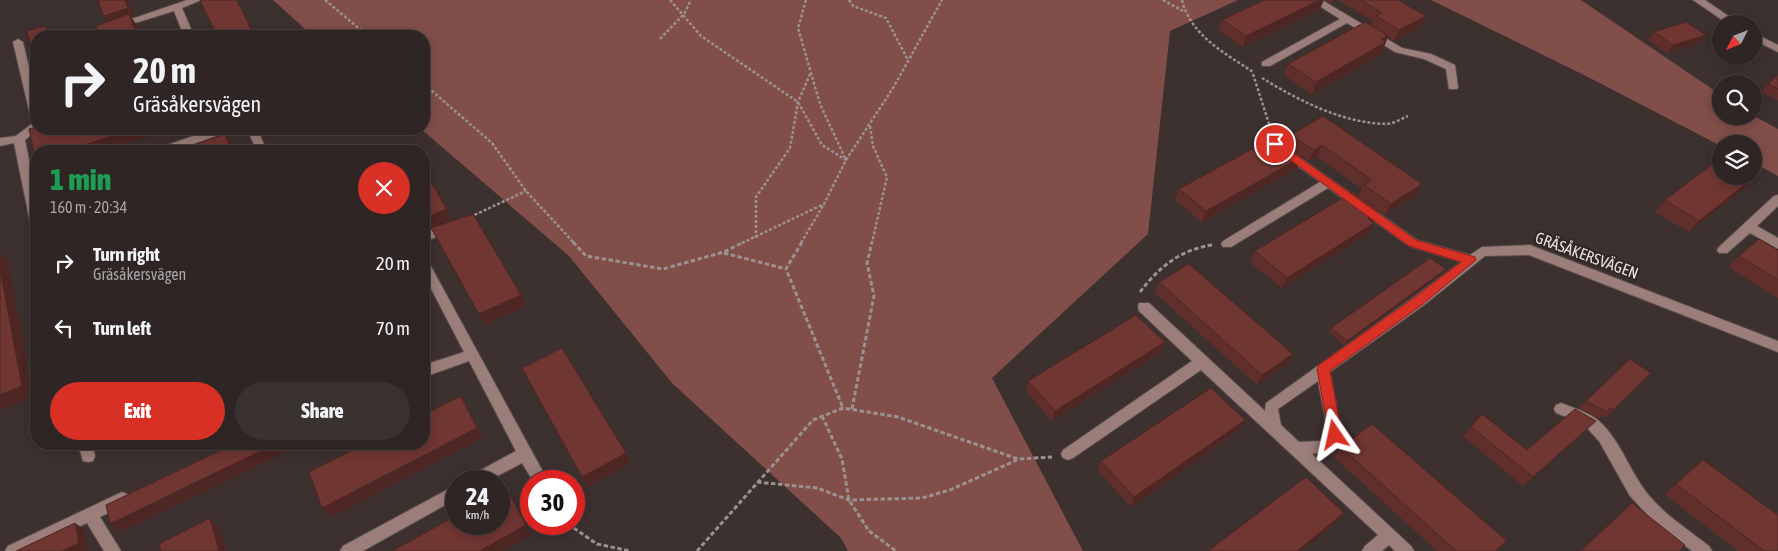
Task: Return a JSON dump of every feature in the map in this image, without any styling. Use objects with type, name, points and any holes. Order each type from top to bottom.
[{"type":"street","points":[[104,30],[196,0]]},
{"type":"street","points":[[1315,0],[1399,50],[1427,56],[1451,67],[1453,87]]},
{"type":"street","points":[[1698,0],[1720,15]]},
{"type":"street","points":[[177,7],[187,30]]},
{"type":"street","points":[[1266,64],[1347,19]]},
{"type":"street","points":[[1762,40],[1778,49]]},
{"type":"street","points":[[18,42],[30,93]]},
{"type":"street","points":[[0,142],[19,139],[30,133]]},
{"type":"street","points":[[179,145],[207,135]]},
{"type":"street","points":[[19,139],[30,183]]},
{"type":"street","points":[[1275,144],[1412,243],[1471,260]]},
{"type":"street","points":[[1227,244],[1328,182]]},
{"type":"street","points":[[1723,250],[1778,199]]},
{"type":"street","points":[[430,235],[458,223]]},
{"type":"street","points":[[1749,227],[1778,244]]},
{"type":"street","name":"GRÄSÅKERSVÄGEN","points":[[1274,428],[1271,407],[1419,301],[1482,252],[1530,250],[1778,347]]},
{"type":"street","points":[[430,275],[534,470]]},
{"type":"street","points":[[1144,307],[1406,551]]},
{"type":"street","points":[[430,369],[473,354]]},
{"type":"street","points":[[1068,454],[1202,362]]},
{"type":"street","points":[[1296,448],[1323,447],[1335,435],[1323,369]]},
{"type":"street","points":[[1561,409],[1577,413],[1601,431],[1628,483],[1648,506],[1704,551]]},
{"type":"street","points":[[495,470],[525,454]]},
{"type":"street","points":[[14,551],[134,493]]},
{"type":"street","points":[[348,551],[445,498]]},
{"type":"street","points":[[90,514],[114,551]]},
{"type":"street","points":[[1370,551],[1389,535]]},
{"type":"path","points":[[325,0],[361,30]]},
{"type":"path","points":[[670,0],[702,36],[798,102],[822,145],[846,160]]},
{"type":"path","points":[[660,38],[684,14],[691,0]]},
{"type":"path","points":[[806,0],[798,28],[820,104],[846,160]]},
{"type":"path","points":[[849,0],[853,6],[886,18],[908,61]]},
{"type":"path","points":[[786,269],[824,204],[846,160],[908,61],[942,0]]},
{"type":"path","points":[[1163,0],[1183,11],[1200,33],[1252,71],[1297,99],[1354,119],[1388,124],[1408,116]]},
{"type":"path","points":[[1182,0],[1183,11]]},
{"type":"path","points":[[1252,71],[1275,144]]},
{"type":"path","points":[[756,238],[756,197],[790,148],[798,102],[811,72]]},
{"type":"path","points":[[430,89],[492,142],[526,191],[586,256],[663,269],[724,252],[824,204]]},
{"type":"path","points":[[852,409],[874,296],[867,263],[887,177],[874,146],[870,124]]},
{"type":"path","points":[[458,223],[526,191]]},
{"type":"path","points":[[1144,307],[1135,298],[1152,275],[1164,264],[1203,246],[1227,244]]},
{"type":"path","points":[[724,252],[786,269]]},
{"type":"path","points":[[786,269],[843,408]]},
{"type":"path","points":[[697,551],[813,420],[843,408],[898,417],[1018,459]]},
{"type":"path","points":[[822,416],[842,459],[849,500],[869,531],[896,551]]},
{"type":"path","points":[[757,482],[818,488],[849,500],[922,498],[950,490],[1018,459],[1068,454]]},
{"type":"path","points":[[584,535],[597,544],[630,551]]},
{"type":"shaded area","points":[[273,0],[1238,0],[1170,31],[1148,234],[992,378],[1083,551],[848,551],[841,538],[672,383],[569,256],[428,135],[430,135],[430,30],[306,30]]},
{"type":"shaded area","points":[[1431,0],[1581,0],[1712,89],[1712,125],[1762,125],[1762,120],[1778,129],[1778,176],[1762,167],[1762,135],[1712,135],[1712,141],[1590,78]]},
{"type":"building","points":[[98,0],[125,0],[128,8],[104,16]]},
{"type":"building","points":[[200,0],[237,0],[252,30],[214,30]]},
{"type":"building","points":[[1264,0],[1320,0],[1246,36],[1222,20]]},
{"type":"building","points":[[1361,0],[1398,0],[1426,16],[1399,30],[1376,16],[1382,13]]},
{"type":"building","points":[[129,14],[135,30],[97,30],[96,26]]},
{"type":"building","points":[[1365,22],[1388,36],[1381,39],[1386,42],[1316,82],[1288,64]]},
{"type":"building","points":[[1686,22],[1706,35],[1673,45],[1654,32]]},
{"type":"building","points":[[45,26],[46,30],[31,30]]},
{"type":"building","points":[[30,30],[30,43],[27,31]]},
{"type":"building","points":[[1778,75],[1778,89],[1768,84]]},
{"type":"building","points":[[1323,116],[1422,184],[1391,204],[1364,185],[1372,180],[1322,145],[1314,150],[1291,135]]},
{"type":"building","points":[[30,135],[114,135],[85,145],[32,145]]},
{"type":"building","points":[[225,135],[230,145],[194,145]]},
{"type":"building","points":[[1280,141],[1302,157],[1206,211],[1179,189],[1265,142],[1271,146]]},
{"type":"building","points":[[1712,165],[1712,185],[1744,185],[1699,221],[1665,200]]},
{"type":"building","points":[[430,180],[447,209],[430,216]]},
{"type":"building","points":[[1352,192],[1379,211],[1368,218],[1374,223],[1287,278],[1255,251]]},
{"type":"building","points":[[473,214],[521,295],[479,314],[431,228]]},
{"type":"building","points":[[1759,239],[1778,250],[1778,280],[1739,256]]},
{"type":"building","points":[[1430,258],[1446,269],[1347,341],[1331,328]]},
{"type":"building","points":[[1189,264],[1293,354],[1262,375],[1159,282]]},
{"type":"building","points":[[0,269],[22,386],[0,395]]},
{"type":"building","points":[[1136,315],[1165,342],[1055,411],[1028,381]]},
{"type":"building","points":[[562,348],[626,453],[585,475],[585,470],[578,470],[522,368]]},
{"type":"building","points":[[1630,359],[1651,373],[1613,410],[1610,408],[1606,412],[1586,401]]},
{"type":"building","points":[[1211,388],[1245,420],[1134,497],[1101,461]]},
{"type":"building","points":[[461,396],[477,428],[322,508],[309,472],[353,450],[430,450],[430,412]]},
{"type":"building","points":[[1575,409],[1596,421],[1533,477],[1471,427],[1482,414],[1527,450]]},
{"type":"building","points":[[1372,424],[1507,541],[1495,551],[1456,551],[1341,447]]},
{"type":"building","points":[[221,450],[263,450],[110,524],[106,505]]},
{"type":"building","points":[[1703,460],[1778,515],[1778,551],[1764,551],[1676,484]]},
{"type":"building","points":[[1306,477],[1344,513],[1297,551],[1208,551]]},
{"type":"building","points":[[510,495],[520,514],[520,528],[510,534]]},
{"type":"building","points":[[1632,503],[1685,545],[1679,551],[1581,551]]},
{"type":"building","points":[[210,518],[219,551],[161,551],[159,544]]},
{"type":"building","points":[[445,522],[445,535],[508,535],[480,551],[392,551]]},
{"type":"building","points":[[75,523],[79,543],[62,551],[16,551]]},
{"type":"route","points":[[1275,144],[1412,243],[1471,260],[1419,301],[1323,369],[1335,435]]}]
